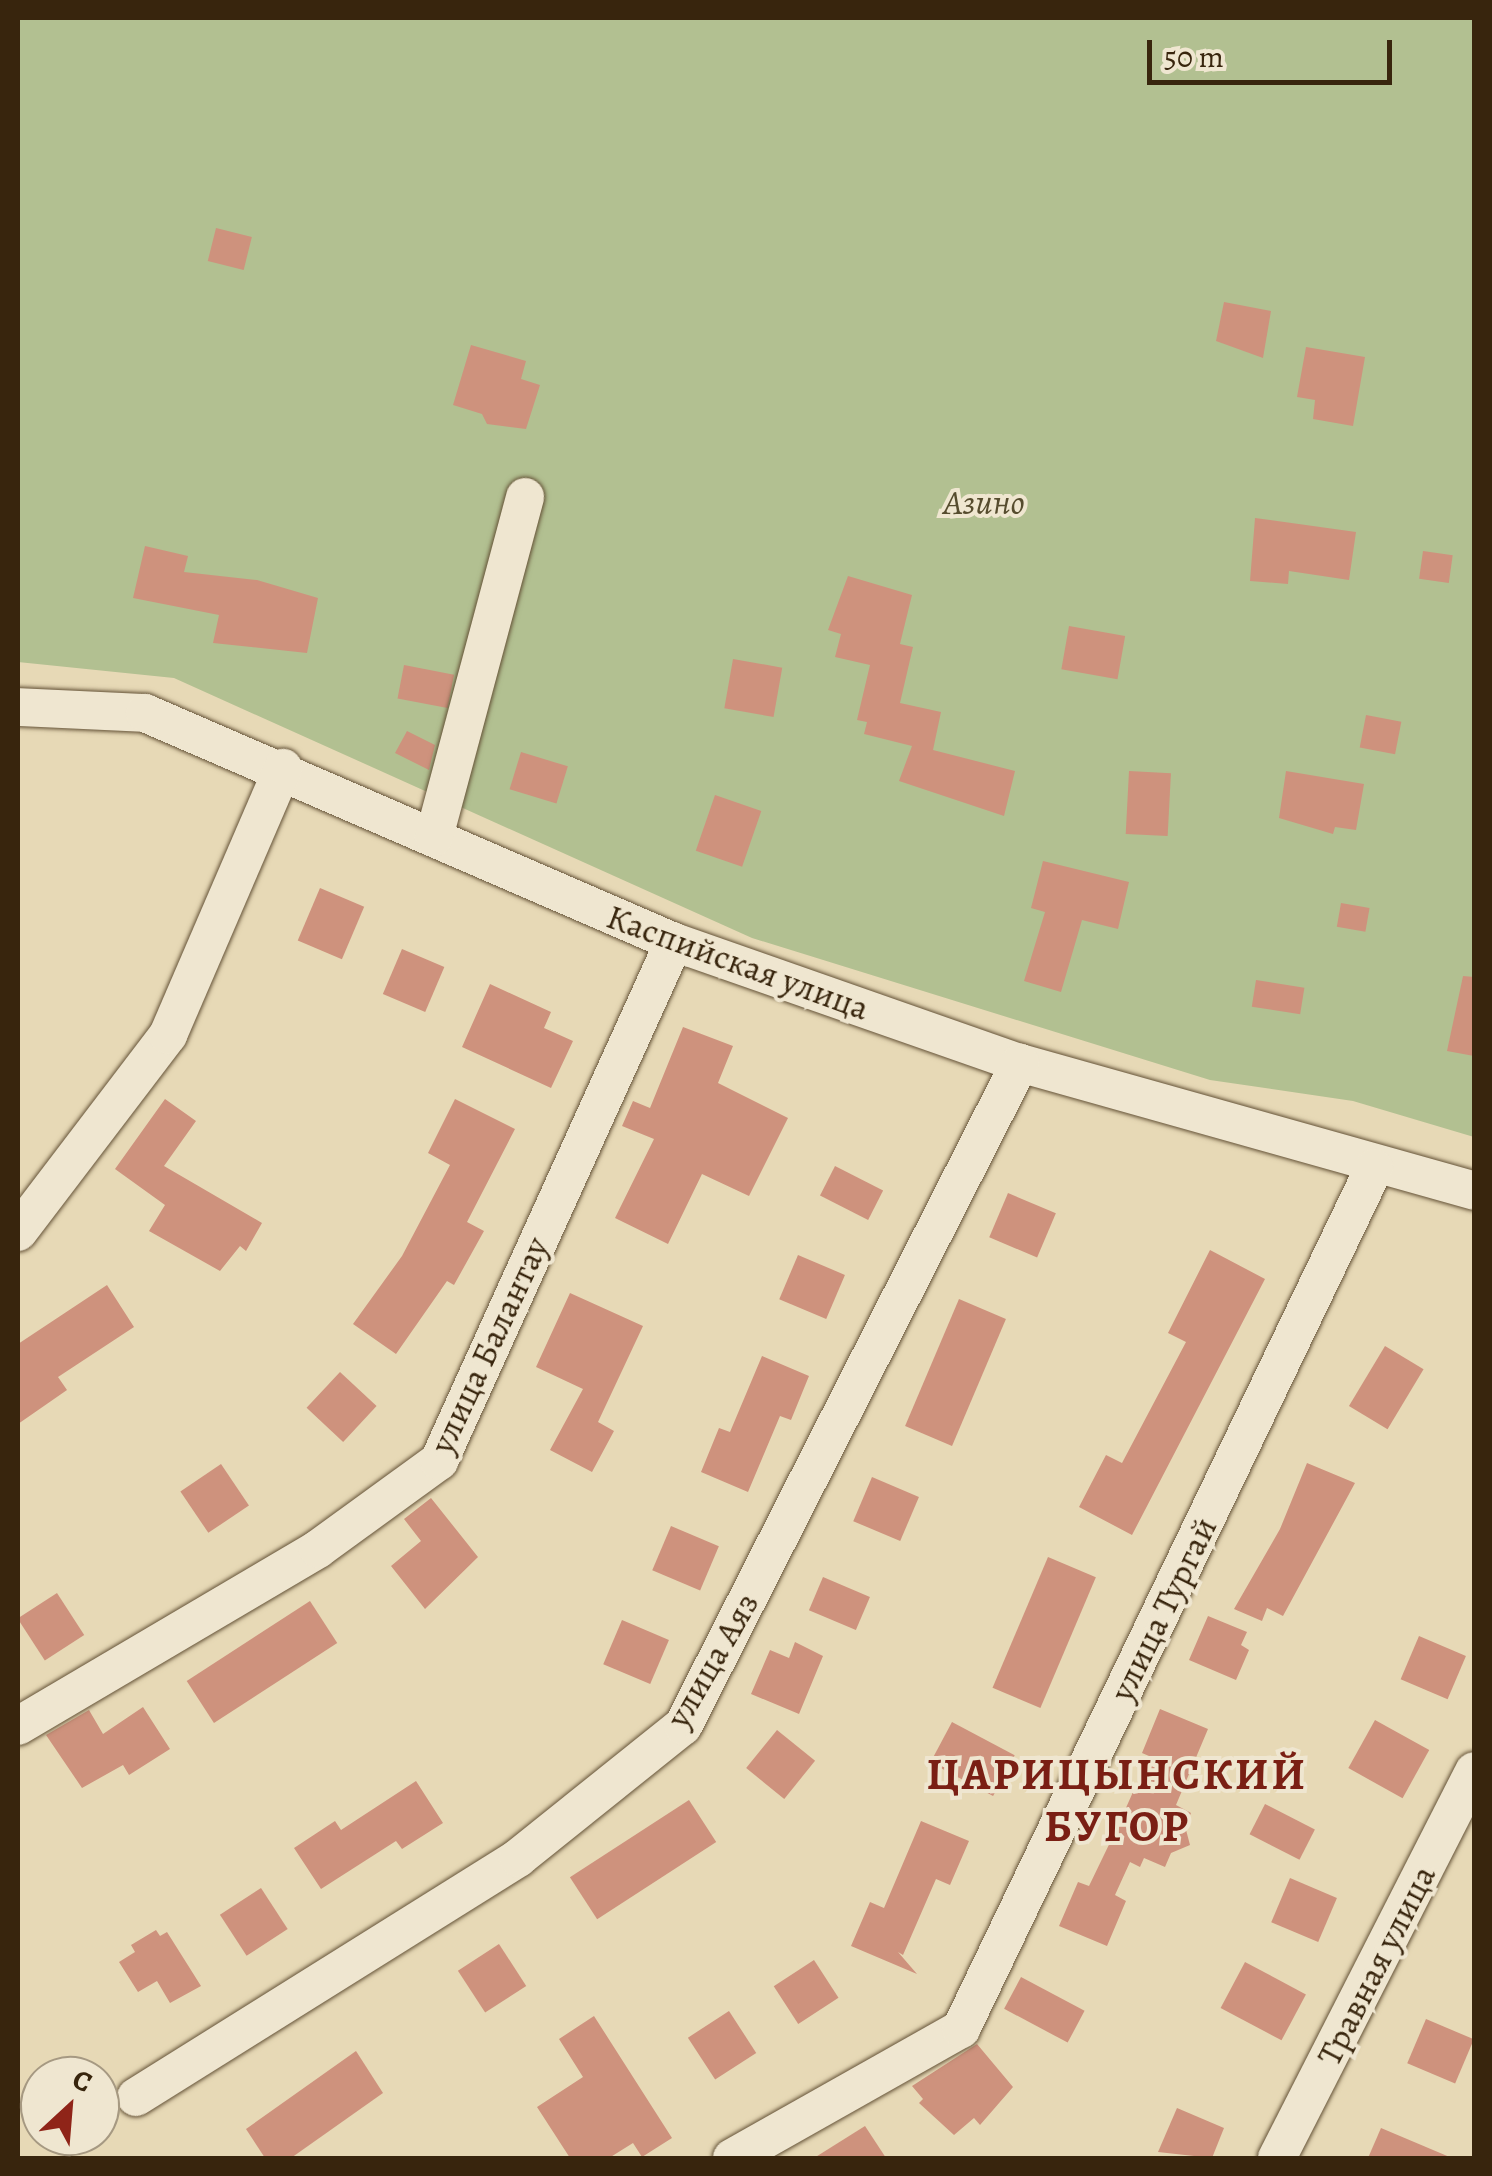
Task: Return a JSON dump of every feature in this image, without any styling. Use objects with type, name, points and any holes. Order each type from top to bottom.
[{"type":"street","points":[[434,837],[525,497]]},
{"type":"street","name":"Каспийская улица","points":[[18,707],[145,713],[283,768],[674,942],[1020,1064],[1374,1168],[1474,1191]]},
{"type":"street","points":[[18,1232],[168,1035],[283,768]]},
{"type":"street","name":"улица Балантау","points":[[18,1726],[318,1549],[439,1462],[674,942]]},
{"type":"street","name":"улица Аяз","points":[[136,2097],[518,1858],[683,1726],[1020,1064]]},
{"type":"street","name":"улица Тургай","points":[[732,2158],[961,2030],[1374,1168]]},
{"type":"street","name":"Травная улица","points":[[1277,2158],[1474,1771]]},
{"type":"green space","name":"Азино","points":[[18,18],[1474,18],[1474,1137],[1353,1101],[1210,1080],[752,938],[174,678],[18,662]]},
{"type":"building","points":[[216,228],[252,237],[244,270],[208,261]]},
{"type":"building","points":[[1224,302],[1271,311],[1263,358],[1216,341]]},
{"type":"building","points":[[471,345],[526,361],[521,379],[540,385],[526,429],[487,424],[482,414],[453,405]]},
{"type":"building","points":[[1306,347],[1365,357],[1353,426],[1313,419],[1315,400],[1297,397]]},
{"type":"building","points":[[1255,518],[1356,532],[1349,580],[1289,571],[1288,584],[1250,581]]},
{"type":"building","points":[[145,546],[188,556],[184,572],[257,580],[318,598],[307,653],[213,643],[219,615],[133,598]]},
{"type":"building","points":[[1423,551],[1453,555],[1449,583],[1419,579]]},
{"type":"building","points":[[848,576],[912,595],[900,644],[913,647],[900,703],[941,712],[933,750],[1015,771],[1004,816],[899,781],[912,746],[864,734],[867,722],[857,720],[870,665],[835,657],[841,634],[828,630]]},
{"type":"building","points":[[1069,626],[1125,636],[1117,679],[1061,669]]},
{"type":"building","points":[[733,659],[782,668],[774,717],[724,708]]},
{"type":"building","points":[[404,665],[454,675],[448,708],[398,698]]},
{"type":"building","points":[[1366,715],[1401,722],[1395,754],[1360,747]]},
{"type":"building","points":[[407,731],[435,745],[429,770],[395,753]]},
{"type":"building","points":[[521,752],[568,766],[556,804],[510,789]]},
{"type":"building","points":[[1129,771],[1171,773],[1168,836],[1126,834]]},
{"type":"building","points":[[1286,771],[1364,784],[1356,830],[1335,827],[1333,834],[1279,818]]},
{"type":"building","points":[[715,795],[761,811],[742,867],[696,851]]},
{"type":"building","points":[[1043,861],[1129,882],[1118,929],[1082,920],[1061,992],[1024,981],[1045,912],[1031,908]]},
{"type":"building","points":[[320,888],[364,907],[342,959],[298,940]]},
{"type":"building","points":[[1341,903],[1370,908],[1365,932],[1337,927]]},
{"type":"building","points":[[402,949],[444,967],[425,1012],[383,994]]},
{"type":"building","points":[[1463,976],[1474,977],[1474,1056],[1447,1051]]},
{"type":"building","points":[[1256,980],[1304,988],[1300,1014],[1252,1007]]},
{"type":"building","points":[[490,984],[551,1012],[544,1028],[573,1041],[551,1088],[462,1047]]},
{"type":"building","points":[[683,1027],[733,1046],[718,1083],[788,1118],[749,1196],[702,1174],[668,1244],[615,1218],[654,1139],[622,1126],[633,1101],[650,1108]]},
{"type":"building","points":[[165,1099],[196,1121],[164,1166],[262,1223],[246,1251],[240,1246],[220,1271],[149,1231],[165,1205],[115,1169]]},
{"type":"building","points":[[455,1099],[515,1129],[467,1222],[484,1231],[454,1285],[447,1281],[396,1354],[353,1324],[402,1256],[450,1165],[428,1153]]},
{"type":"building","points":[[835,1166],[883,1191],[868,1220],[820,1195]]},
{"type":"building","points":[[1008,1193],[1056,1213],[1037,1258],[989,1237]]},
{"type":"building","points":[[1210,1250],[1265,1279],[1132,1535],[1079,1507],[1106,1455],[1122,1463],[1186,1342],[1168,1333]]},
{"type":"building","points":[[798,1255],[845,1275],[826,1319],[779,1299]]},
{"type":"building","points":[[107,1285],[134,1327],[58,1377],[67,1390],[18,1424],[18,1344]]},
{"type":"building","points":[[570,1293],[643,1326],[598,1422],[614,1431],[592,1472],[550,1450],[583,1389],[536,1367]]},
{"type":"building","points":[[959,1299],[1006,1319],[952,1446],[905,1426]]},
{"type":"building","points":[[1385,1346],[1424,1369],[1388,1429],[1349,1406]]},
{"type":"building","points":[[762,1356],[809,1376],[791,1420],[780,1416],[748,1492],[701,1472],[719,1428],[730,1432]]},
{"type":"building","points":[[340,1372],[377,1406],[343,1442],[307,1408]]},
{"type":"building","points":[[1307,1463],[1355,1483],[1283,1616],[1267,1608],[1262,1621],[1234,1609],[1280,1529]]},
{"type":"building","points":[[221,1464],[249,1505],[208,1533],[180,1491]]},
{"type":"building","points":[[872,1477],[919,1497],[900,1541],[853,1521]]},
{"type":"building","points":[[431,1498],[478,1557],[425,1609],[391,1566],[421,1541],[404,1519]]},
{"type":"building","points":[[671,1526],[719,1546],[700,1591],[652,1570]]},
{"type":"building","points":[[1048,1557],[1096,1577],[1040,1708],[993,1688]]},
{"type":"building","points":[[823,1577],[870,1597],[856,1630],[809,1610]]},
{"type":"building","points":[[57,1593],[84,1635],[45,1661],[18,1618]]},
{"type":"building","points":[[310,1601],[337,1643],[214,1723],[187,1681]]},
{"type":"building","points":[[1208,1616],[1247,1632],[1241,1645],[1249,1650],[1236,1680],[1189,1660]]},
{"type":"building","points":[[622,1620],[669,1640],[650,1684],[603,1664]]},
{"type":"building","points":[[1419,1636],[1466,1656],[1448,1699],[1401,1679]]},
{"type":"building","points":[[795,1642],[823,1656],[799,1714],[751,1694],[770,1650],[789,1658]]},
{"type":"building","points":[[143,1707],[170,1749],[129,1775],[123,1765],[82,1788],[46,1735],[89,1710],[103,1734]]},
{"type":"building","points":[[1160,1709],[1208,1729],[1176,1805],[1191,1813],[1185,1826],[1190,1845],[1171,1853],[1165,1867],[1144,1858],[1140,1867],[1130,1862],[1115,1895],[1126,1901],[1107,1946],[1059,1926],[1078,1882],[1089,1886],[1117,1828],[1149,1756],[1142,1753]]},
{"type":"building","points":[[1375,1720],[1429,1750],[1403,1798],[1348,1768]]},
{"type":"building","points":[[952,1722],[1015,1755],[993,1796],[930,1763]]},
{"type":"building","points":[[777,1730],[815,1761],[784,1799],[746,1768]]},
{"type":"building","points":[[416,1781],[443,1823],[402,1849],[396,1841],[321,1889],[294,1848],[335,1821],[341,1830]]},
{"type":"building","points":[[689,1800],[716,1842],[597,1919],[570,1877]]},
{"type":"building","points":[[1265,1804],[1315,1829],[1299,1860],[1250,1834]]},
{"type":"building","points":[[921,1821],[969,1841],[950,1885],[936,1879],[903,1955],[898,1952],[917,1974],[851,1946],[870,1902],[884,1908]]},
{"type":"building","points":[[1290,1878],[1337,1898],[1318,1942],[1271,1922]]},
{"type":"building","points":[[261,1888],[288,1929],[247,1956],[220,1915]]},
{"type":"building","points":[[156,1930],[160,1936],[167,1932],[201,1986],[170,2003],[157,1981],[138,1992],[119,1962],[135,1952],[131,1945]]},
{"type":"building","points":[[499,1944],[526,1986],[485,2013],[458,1971]]},
{"type":"building","points":[[814,1960],[839,1998],[798,2024],[774,1986]]},
{"type":"building","points":[[1245,1962],[1306,1994],[1282,2040],[1221,2008]]},
{"type":"building","points":[[1021,1977],[1085,2011],[1068,2043],[1004,2009]]},
{"type":"building","points":[[729,2011],[756,2053],[715,2080],[688,2038]]},
{"type":"building","points":[[594,2016],[672,2138],[642,2157],[633,2143],[609,2158],[570,2158],[537,2107],[583,2077],[559,2039]]},
{"type":"building","points":[[1426,2019],[1474,2039],[1455,2084],[1407,2063]]},
{"type":"building","points":[[977,2044],[1013,2087],[980,2125],[974,2118],[954,2135],[919,2103],[923,2099],[912,2086]]},
{"type":"building","points":[[356,2051],[383,2093],[291,2158],[265,2158],[246,2129]]},
{"type":"building","points":[[1177,2108],[1224,2128],[1212,2158],[1158,2152]]},
{"type":"building","points":[[865,2126],[886,2158],[814,2158]]},
{"type":"building","points":[[1381,2128],[1452,2158],[1368,2158]]},
{"type":"district","name":"ЦАРИЦЫНСКИЙ БУГОР","points":[[1117,1801]]}]
